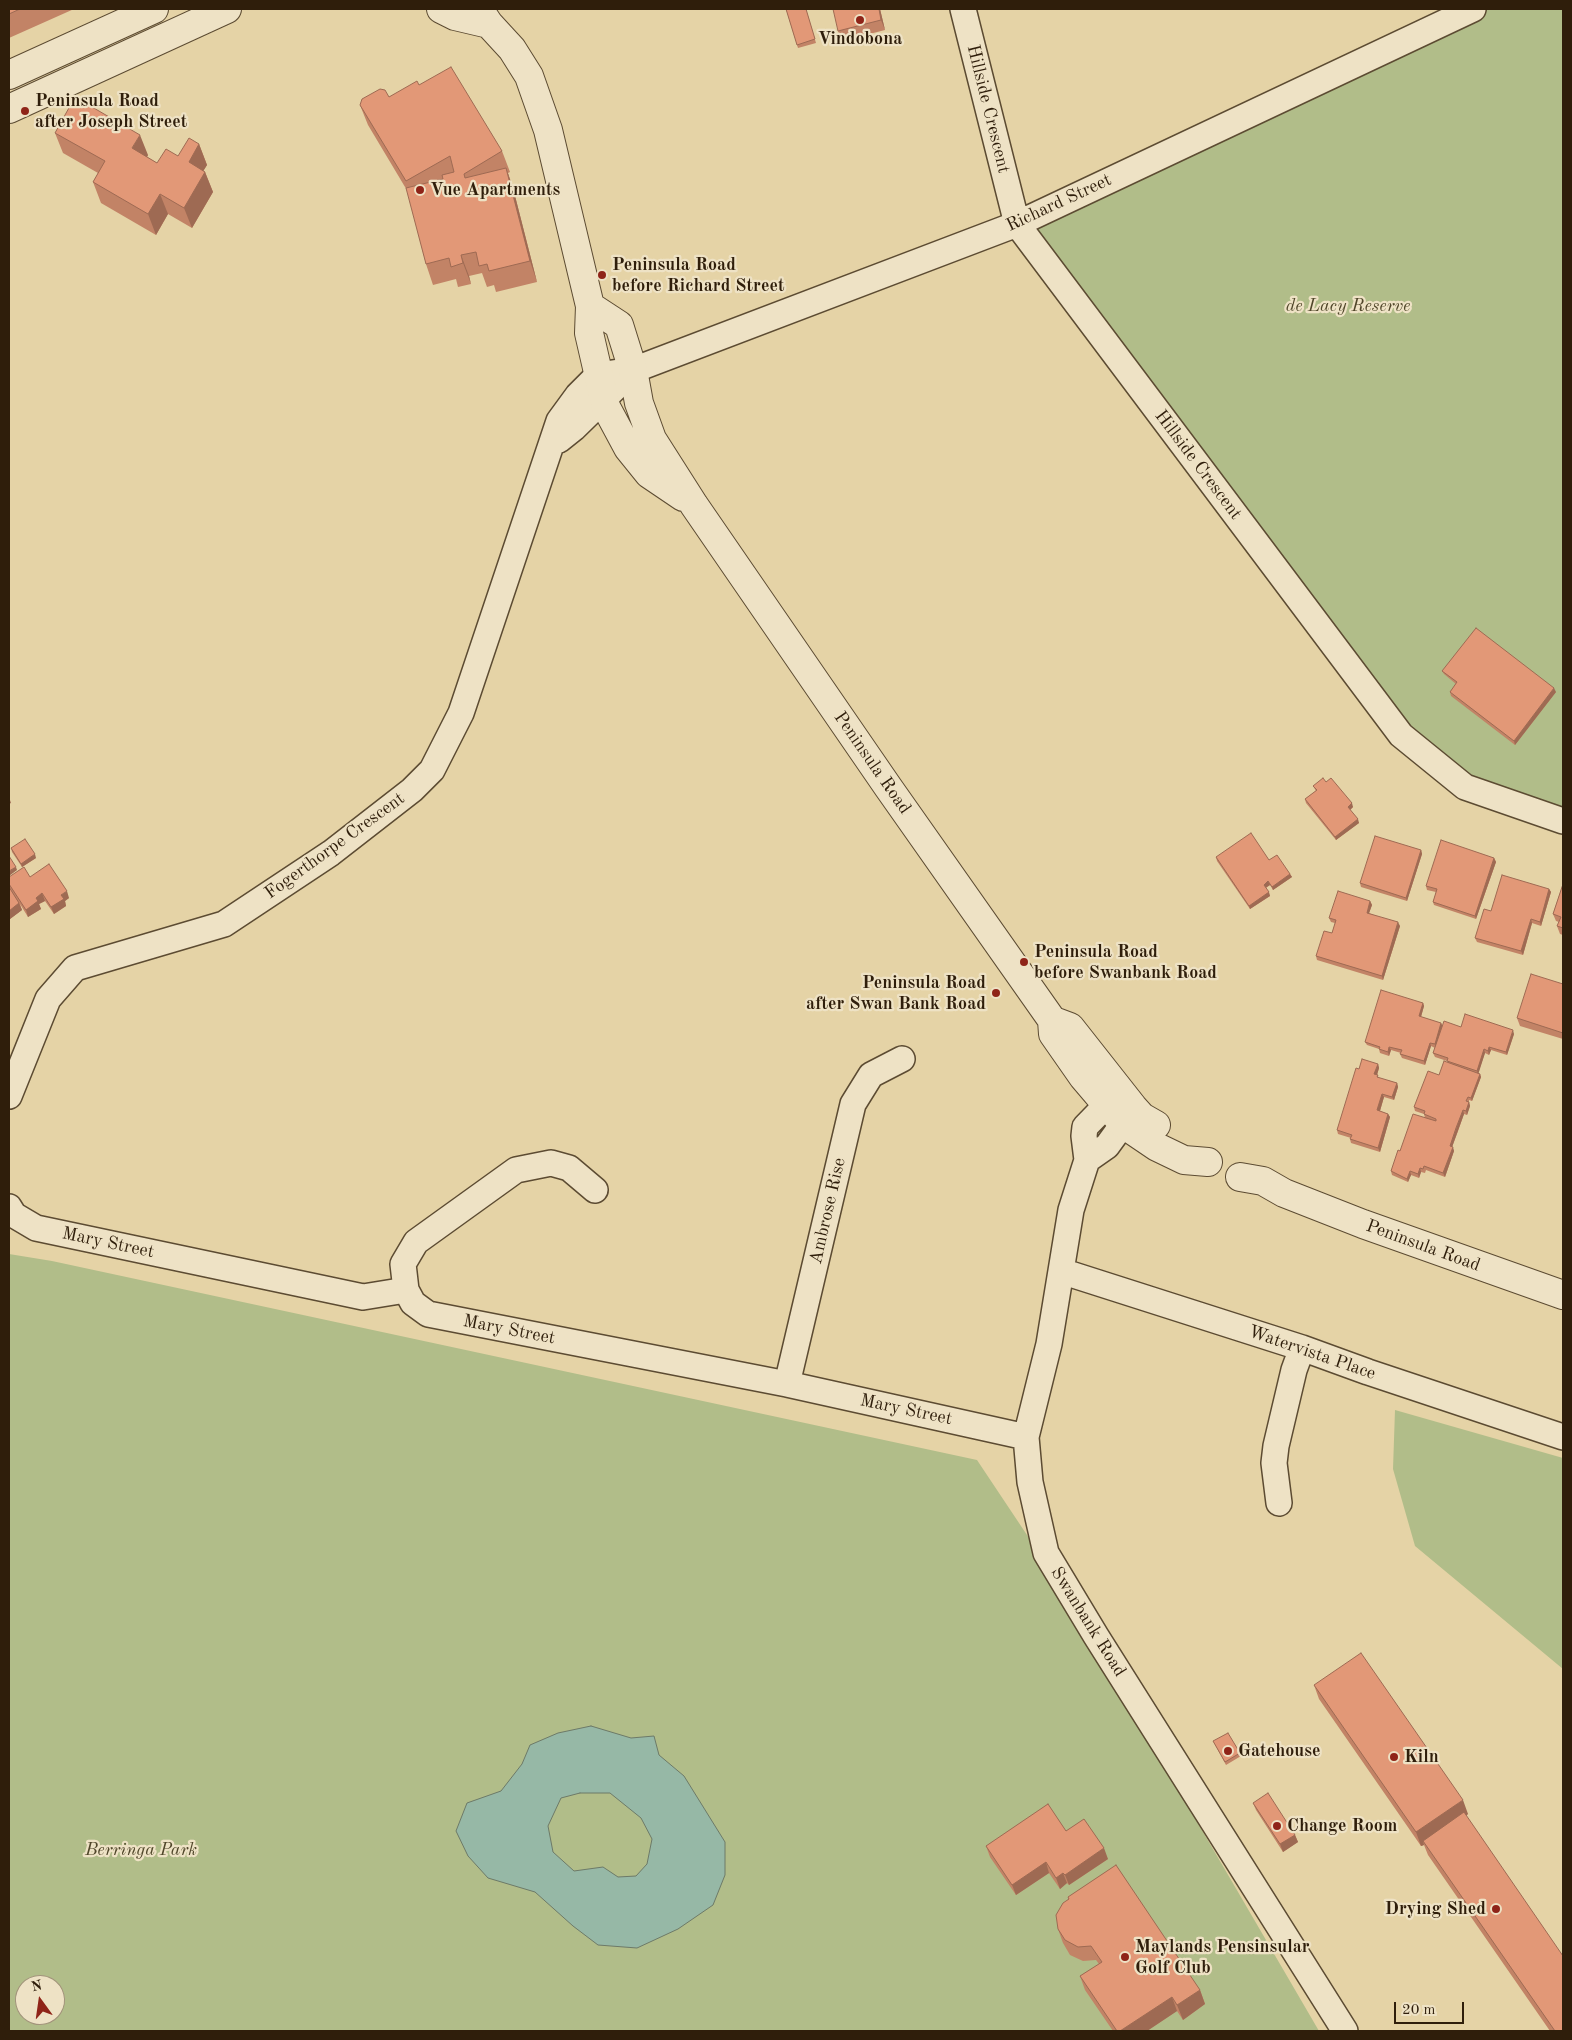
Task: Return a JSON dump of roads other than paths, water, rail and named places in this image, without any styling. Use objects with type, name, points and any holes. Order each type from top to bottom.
[{"type":"street","points":[[9,75],[154,9]]},
{"type":"street","name":"Peninsula Road","points":[[441,9],[455,16],[484,16],[512,49],[529,76],[548,130],[590,306],[590,334],[606,407],[628,448],[649,474],[694,506]]},
{"type":"street","name":"Hillside Crescent","points":[[963,9],[1017,224],[1401,735],[1465,787],[1563,820]]},
{"type":"street","name":"Richard Street","points":[[633,370],[1017,224],[1473,9]]},
{"type":"street","points":[[9,109],[209,12]]},
{"type":"street","name":"Peninsula Road","points":[[590,306],[619,325],[633,370],[640,403],[652,439],[694,506],[1052,1020],[1070,1027],[1121,1106],[1191,1144],[1208,1162],[1240,1177],[1262,1181],[1284,1193],[1363,1224],[1563,1295]]},
{"type":"street","points":[[601,387],[633,370]]},
{"type":"street","name":"Fogerthorpe Crescent","points":[[9,1096],[48,999],[74,968],[224,924],[331,853],[412,790],[432,770],[462,713],[550,447],[574,428],[584,417],[601,387]]},
{"type":"street","name":"Ambrose Rise","points":[[787,1384],[853,1104],[871,1075],[902,1059]]},
{"type":"street","name":"Swanbank Road","points":[[1121,1106],[1107,1146],[1087,1160],[1071,1210],[1049,1344],[1026,1437],[1030,1482],[1046,1552],[1096,1636],[1345,2031]]},
{"type":"street","points":[[406,1290],[403,1264],[416,1242],[516,1170],[551,1163],[568,1168],[595,1190]]},
{"type":"street","name":"Mary Street","points":[[9,1207],[14,1215],[36,1228],[363,1297],[406,1290],[413,1303],[428,1314],[787,1384],[1026,1437]]},
{"type":"street","name":"Watervista Place","points":[[1061,1271],[1302,1348],[1563,1437]]},
{"type":"street","points":[[1279,1503],[1274,1463],[1276,1446],[1294,1370],[1302,1348]]},
{"type":"place","name":"Vindobona","points":[[860,20]]},
{"type":"place","name":"Peninsula Road after Joseph Street","points":[[25,111]]},
{"type":"place","name":"Vue Apartments","points":[[420,190]]},
{"type":"place","name":"Peninsula Road before Richard Street","points":[[602,275]]},
{"type":"place","name":"Peninsula Road before Swanbank Road","points":[[1024,962]]},
{"type":"place","name":"Peninsula Road after Swan Bank Road","points":[[996,993]]},
{"type":"place","name":"Gatehouse","points":[[1228,1751]]},
{"type":"place","name":"Kiln","points":[[1394,1757]]},
{"type":"place","name":"Change Room","points":[[1277,1826]]},
{"type":"place","name":"Drying Shed","points":[[1496,1909]]},
{"type":"place","name":"Maylands Pensinsular Golf Club","points":[[1125,1957]]},
{"type":"park label","name":"de Lacy Reserve","points":[[1348,306]]},
{"type":"park label","name":"Berringa Park","points":[[141,1850]]}]
